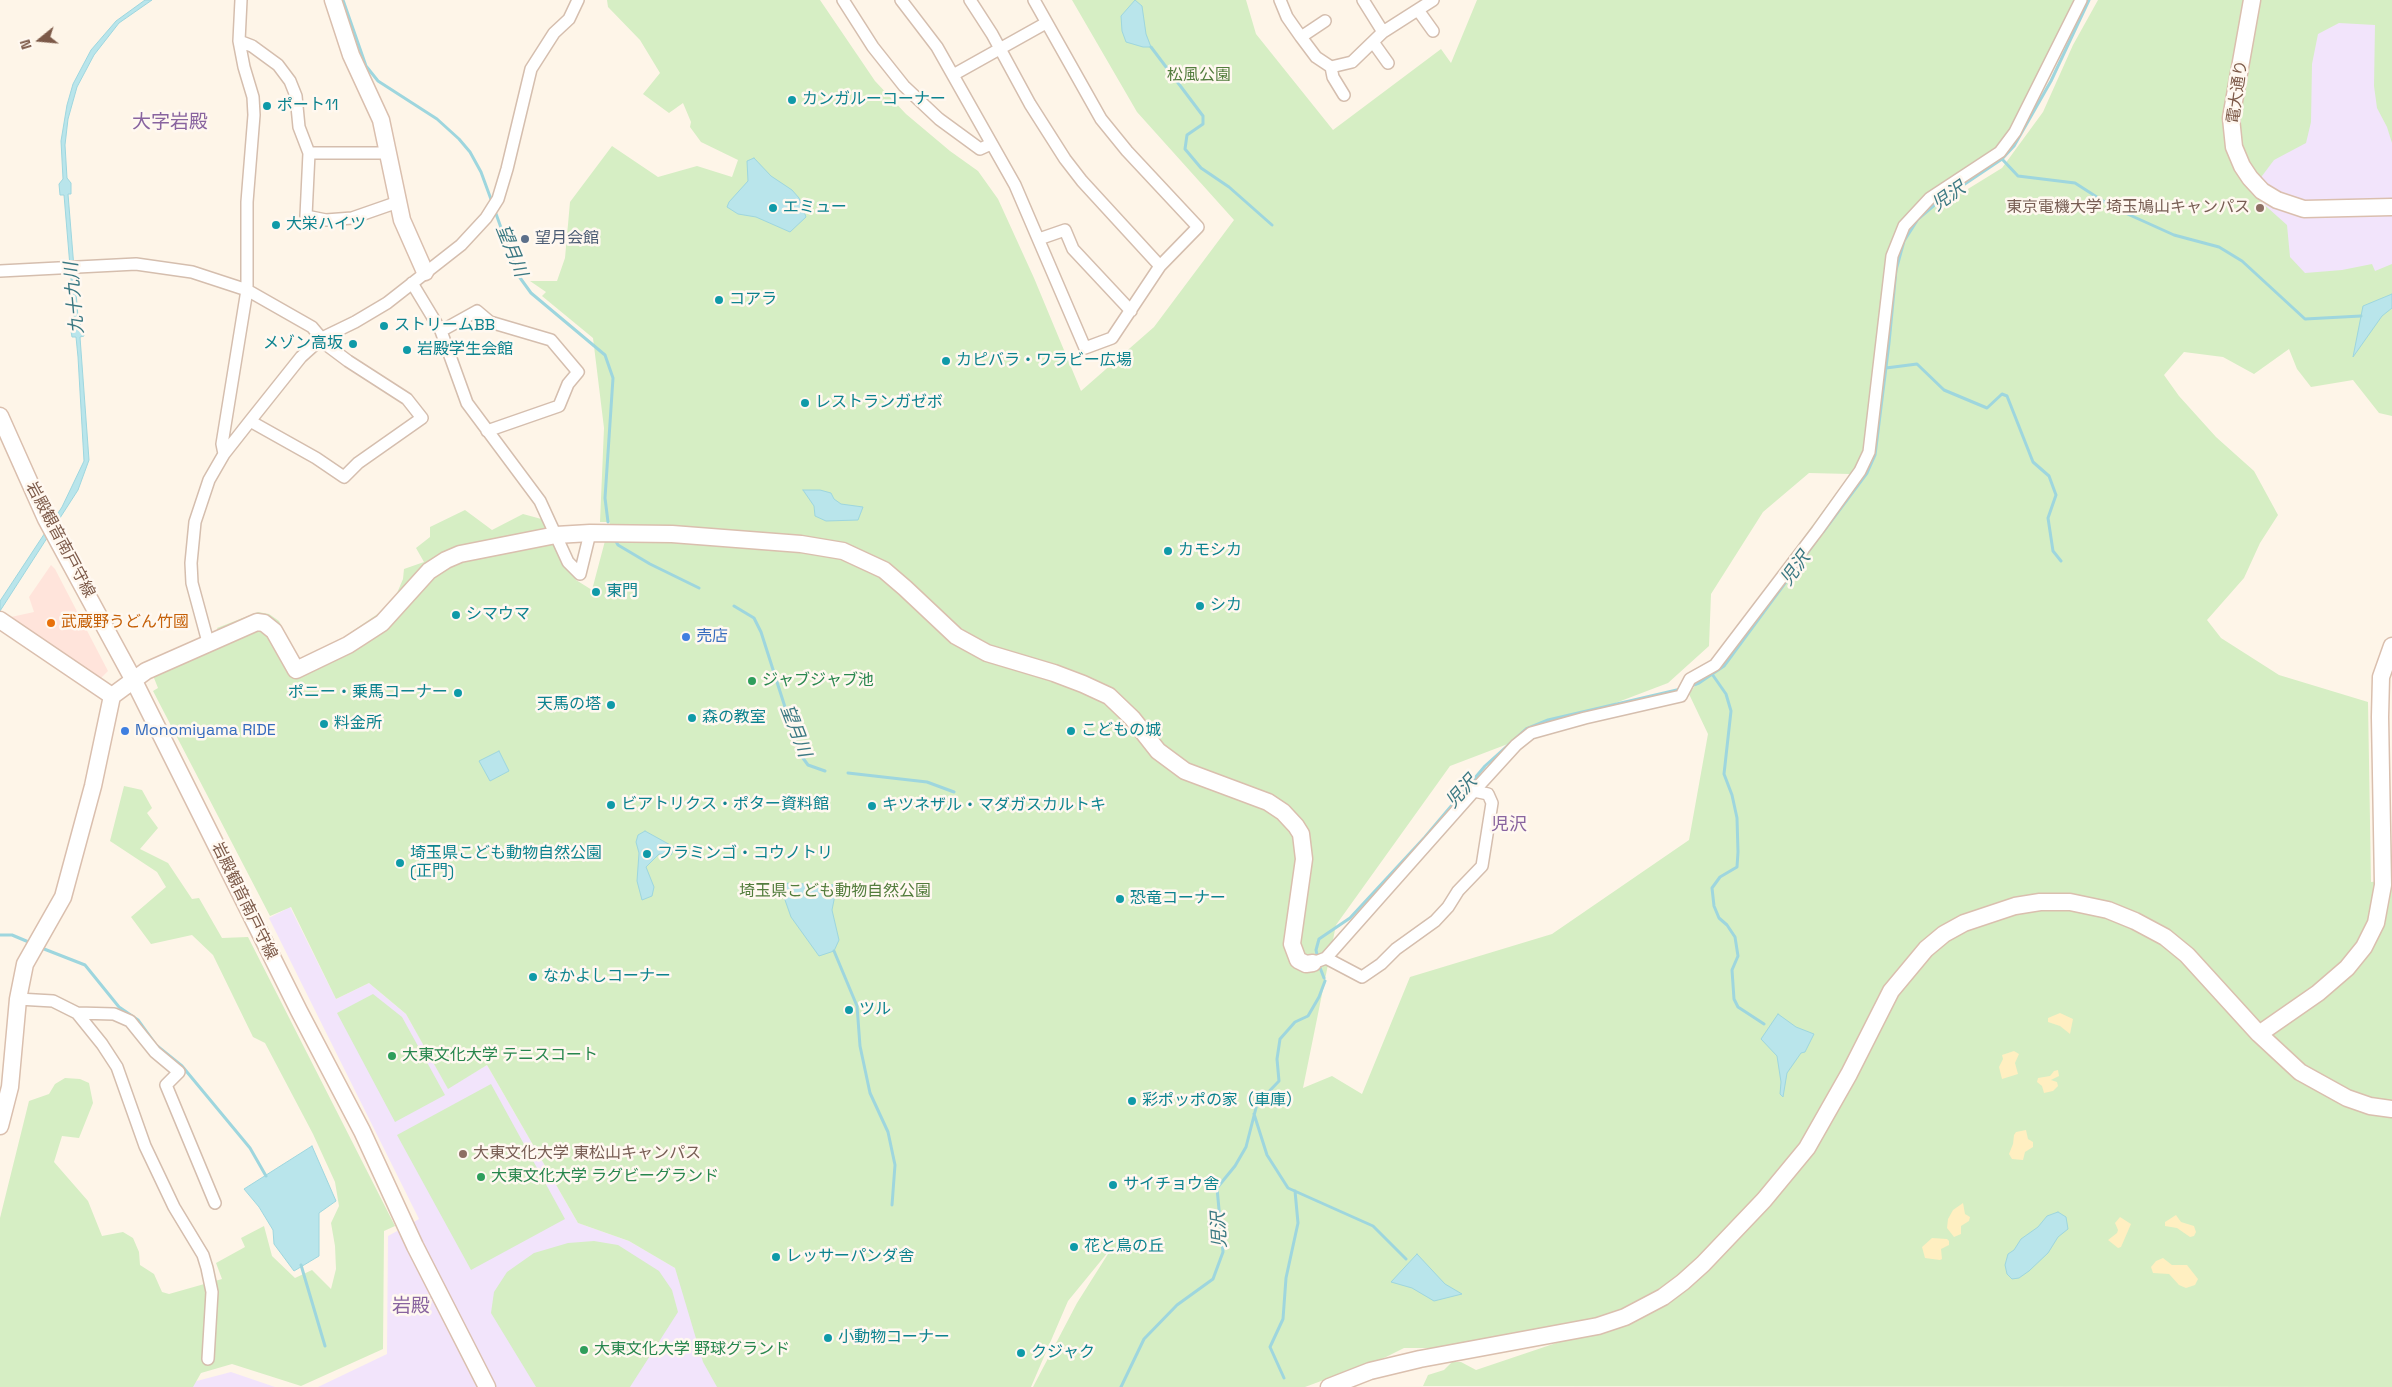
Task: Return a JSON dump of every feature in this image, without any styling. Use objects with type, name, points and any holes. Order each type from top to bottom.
[{"type":"street","points":[[224,454],[222,444],[247,290],[247,202],[254,115],[253,97],[244,67],[240,41],[241,0]]},
{"type":"street","points":[[333,0],[351,55],[381,120],[398,202],[409,240],[425,272]]},
{"type":"street","points":[[208,642],[192,583],[192,542],[195,522],[209,480],[224,454],[250,421],[301,358],[322,338],[355,322],[387,303],[461,245],[486,218],[498,199],[507,169],[530,69],[554,33],[569,19],[578,0]]},
{"type":"street","points":[[843,0],[873,47],[904,86],[939,120],[980,150],[991,144]]},
{"type":"street","points":[[901,0],[937,47],[1015,185],[1085,348],[1112,338],[1160,266],[1198,227],[1127,151],[1101,119],[1034,0]]},
{"type":"street","points":[[970,0],[1001,49],[1030,104],[1065,159],[1082,181],[1160,266]]},
{"type":"street","points":[[1280,0],[1301,37],[1316,56],[1331,67],[1333,78],[1344,95]]},
{"type":"street","points":[[1362,0],[1382,32]]},
{"type":"street","points":[[0,1126],[10,1087],[18,999],[25,964],[64,898],[76,859],[94,786],[112,696],[133,679],[248,623],[264,623],[274,631],[296,670],[348,645],[382,623],[429,571],[446,560],[460,554],[556,535],[590,532],[672,534],[782,542],[843,551],[884,570],[956,636],[987,653],[1062,676],[1109,696],[1132,718],[1158,751],[1186,771],[1268,802],[1283,812],[1301,834],[1304,859],[1292,944],[1298,960],[1306,964],[1321,960],[1516,745],[1531,733],[1585,718],[1681,696],[1690,679],[1715,665],[1860,471],[1869,452],[1892,256],[1904,226],[1930,198],[2000,152],[2015,132],[2081,0]]},
{"type":"street","name":"電大通り","points":[[2252,0],[2231,118],[2234,147],[2242,166],[2250,178],[2262,191],[2277,200],[2304,210],[2392,207]]},
{"type":"street","points":[[1331,67],[1352,62],[1382,32],[1425,4],[1432,31]]},
{"type":"street","points":[[1301,37],[1325,21]]},
{"type":"street","points":[[953,75],[1046,23]]},
{"type":"street","points":[[240,41],[252,46],[268,57],[286,74],[296,96],[299,128],[309,153],[306,216],[326,220],[352,218],[398,202]]},
{"type":"street","points":[[1374,42],[1388,63]]},
{"type":"street","points":[[309,153],[389,153]]},
{"type":"street","points":[[1039,239],[1065,230],[1073,249],[1131,311]]},
{"type":"street","points":[[0,271],[136,264],[192,272],[247,290],[312,327],[328,346],[366,375],[407,399],[422,418],[358,463],[344,477],[316,458],[250,421]]},
{"type":"street","points":[[412,283],[441,331],[467,403],[524,477],[540,501],[568,562],[580,574],[590,532]]},
{"type":"street","points":[[441,331],[477,311],[490,322],[552,340],[578,372],[568,384],[559,406],[487,431]]},
{"type":"street","name":"岩殿観音南戸守線","points":[[0,416],[46,519],[133,679],[299,1011],[362,1131],[415,1246],[487,1387]]},
{"type":"street","points":[[0,620],[112,696]]},
{"type":"street","points":[[2259,1034],[2318,993],[2347,968],[2364,947],[2376,923],[2383,886],[2381,677],[2392,646]]},
{"type":"street","points":[[1321,960],[1362,977],[1381,964],[1396,949],[1435,922],[1448,907],[1458,891],[1482,866],[1492,803],[1488,794],[1474,791]]},
{"type":"street","points":[[1329,1387],[1370,1371],[1420,1359],[1598,1326],[1644,1308],[1670,1292],[1683,1282],[1764,1200],[1807,1148],[1892,992],[1908,970],[1926,949],[1944,934],[1989,913],[2040,902],[2070,902],[2108,910],[2135,921],[2164,937],[2187,955],[2259,1034],[2300,1072],[2324,1087],[2370,1106],[2392,1109]]},
{"type":"street","points":[[18,999],[53,1002],[77,1013],[114,1014],[130,1021],[155,1052],[179,1072],[166,1085],[215,1203]]},
{"type":"street","points":[[77,1013],[102,1044],[117,1067],[144,1146],[174,1207],[203,1255],[212,1292],[208,1359]]},
{"type":"shaded area","name":"東京電機大学 埼玉鳩山キャンパス","points":[[2379,0],[2392,33],[2392,409],[2346,319],[2065,88]]},
{"type":"shaded area","points":[[51,565],[55,569],[108,671],[100,679],[11,617],[34,612],[29,597]]},
{"type":"shaded area","name":"大東文化大学 東松山キャンパス","points":[[290,907],[336,999],[369,983],[406,1014],[448,1088],[487,1065],[578,1223],[629,1241],[677,1269],[762,1387],[318,1387],[387,1354],[388,1236],[419,1219],[269,918]]},
{"type":"shaded area","points":[[231,1372],[275,1387],[179,1387],[189,1383]]},
{"type":"green space","points":[[607,0],[820,0],[875,81],[906,114],[950,151],[978,171],[998,199],[1034,278],[1081,391],[1154,327],[1234,220],[1137,112],[1072,0],[1246,0],[1256,34],[1333,130],[1441,49],[1451,63],[1477,0],[2075,0],[2008,137],[1998,149],[1956,175],[1963,192],[2002,168],[2043,112],[2073,45],[2098,0],[2392,0],[2392,143],[2387,127],[2377,108],[2374,86],[2375,25],[2339,23],[2318,34],[2312,64],[2311,122],[2306,143],[2274,160],[2250,192],[2287,225],[2290,257],[2305,273],[2342,270],[2372,264],[2375,271],[2392,264],[2392,416],[2379,413],[2353,380],[2311,387],[2297,369],[2289,349],[2254,374],[2223,357],[2184,352],[2164,375],[2179,396],[2216,437],[2254,471],[2278,515],[2260,543],[2244,578],[2207,620],[2221,638],[2279,675],[2368,702],[2371,882],[2392,880],[2392,1387],[1423,1386],[1428,1375],[1444,1370],[1452,1362],[1461,1362],[1476,1370],[1577,1336],[1573,1324],[1432,1348],[1404,1348],[1386,1357],[1305,1387],[1033,1387],[1077,1303],[1113,1246],[1068,1301],[1031,1387],[717,1387],[703,1362],[675,1268],[629,1241],[578,1223],[487,1065],[448,1089],[406,1014],[369,983],[336,999],[291,907],[270,916],[153,691],[158,688],[152,673],[221,639],[217,628],[258,612],[269,614],[279,621],[299,660],[338,641],[389,604],[397,593],[403,579],[404,569],[424,562],[416,548],[430,537],[430,527],[465,510],[492,530],[523,514],[545,520],[576,580],[592,590],[610,522],[600,522],[604,428],[593,338],[542,296],[546,292],[530,281],[557,281],[565,258],[570,202],[612,146],[658,177],[697,166],[732,177],[738,160],[701,142],[690,127],[691,122],[683,103],[669,113],[643,94],[660,73],[640,40],[608,7]],"holes":[[[1809,473],[1850,474],[1689,694],[1708,734],[1689,840],[1552,934],[1410,977],[1362,1094],[1332,1076],[1303,1088],[1336,925],[1450,766],[1668,683],[1709,646],[1711,594],[1763,512]]]},
{"type":"green space","points":[[124,786],[142,790],[152,808],[147,813],[158,828],[140,849],[168,863],[192,899],[199,898],[222,938],[248,937],[395,1226],[384,1231],[383,1349],[301,1386],[232,1364],[201,1373],[193,1387],[0,1387],[0,1218],[29,1101],[49,1094],[55,1084],[65,1078],[80,1079],[89,1083],[93,1103],[79,1138],[62,1136],[54,1162],[88,1201],[102,1236],[123,1232],[133,1238],[139,1252],[140,1265],[154,1274],[162,1292],[169,1294],[222,1279],[216,1263],[245,1247],[241,1238],[264,1226],[272,1256],[295,1278],[312,1270],[331,1289],[336,1269],[331,1223],[339,1206],[335,1182],[313,1134],[265,1043],[253,1037],[213,955],[192,935],[151,944],[131,917],[166,887],[157,872],[110,841]]},
{"type":"green space","name":"大東文化大学 テニスコート","points":[[373,994],[402,1017],[445,1095],[395,1122],[337,1013]]},
{"type":"green space","name":"大東文化大学 ラグビーグランド","points":[[491,1084],[565,1219],[471,1270],[397,1135]]},
{"type":"green space","name":"大東文化大学 野球グランド","points":[[594,1241],[618,1245],[659,1271],[672,1290],[678,1312],[630,1387],[536,1387],[491,1313],[494,1292],[507,1272],[534,1253],[568,1243]]},
{"type":"sand","points":[[2060,1013],[2073,1019],[2070,1034],[2060,1026],[2048,1022],[2048,1018]]},
{"type":"sand","points":[[2014,1051],[2019,1054],[2015,1063],[2018,1074],[2002,1079],[1999,1067],[2003,1059],[2002,1055]]},
{"type":"sand","points":[[2058,1070],[2059,1076],[2051,1080],[2057,1082],[2058,1086],[2053,1091],[2044,1093],[2042,1086],[2037,1082],[2038,1078],[2050,1076],[2054,1071]]},
{"type":"sand","points":[[2026,1130],[2028,1139],[2033,1142],[2033,1147],[2025,1152],[2023,1160],[2012,1159],[2009,1154],[2014,1135],[2016,1132]]},
{"type":"sand","points":[[1963,1203],[1965,1214],[1970,1217],[1969,1221],[1961,1226],[1961,1234],[1954,1237],[1947,1228],[1948,1219],[1953,1210]]},
{"type":"sand","points":[[2176,1215],[2181,1222],[2194,1226],[2196,1232],[2194,1236],[2190,1237],[2177,1228],[2165,1226],[2165,1222]]},
{"type":"sand","points":[[2120,1217],[2131,1224],[2121,1247],[2118,1248],[2108,1240],[2117,1233],[2118,1230],[2115,1223]]},
{"type":"sand","points":[[1932,1238],[1947,1239],[1949,1241],[1949,1245],[1941,1249],[1942,1259],[1940,1260],[1925,1258],[1922,1247]]},
{"type":"sand","points":[[2163,1258],[2172,1265],[2187,1265],[2198,1279],[2195,1285],[2186,1288],[2179,1285],[2169,1274],[2153,1273],[2151,1267],[2156,1261]]},
{"type":"water","name":"九十九川","points":[[145,0],[152,0],[119,23],[94,55],[77,87],[68,119],[65,145],[67,178],[71,183],[71,194],[68,194],[78,317],[84,336],[80,337],[89,460],[78,490],[0,611],[0,601],[62,507],[84,461],[76,337],[72,337],[71,331],[75,326],[64,195],[60,195],[59,184],[63,179],[61,141],[67,105],[73,84],[91,50],[116,21]]},
{"type":"water","points":[[1135,0],[1142,6],[1146,34],[1151,47],[1143,47],[1126,42],[1122,31],[1121,16]]},
{"type":"water","points":[[754,158],[771,176],[792,190],[799,198],[806,217],[790,232],[756,217],[738,214],[727,207],[729,202],[748,181],[747,161]]},
{"type":"water","points":[[2392,294],[2392,308],[2382,316],[2353,357],[2363,306]]},
{"type":"water","points":[[803,490],[820,490],[831,493],[834,499],[841,504],[863,507],[858,520],[826,521],[815,516],[814,506]]},
{"type":"water","points":[[499,751],[509,771],[490,781],[479,761]]},
{"type":"water","points":[[645,831],[674,847],[671,855],[659,854],[646,867],[654,887],[652,896],[642,900],[637,881],[639,853],[636,842],[638,835]]},
{"type":"water","points":[[779,883],[837,885],[832,910],[839,940],[834,951],[819,956],[791,917]]},
{"type":"water","points":[[1778,1014],[1796,1027],[1814,1034],[1805,1052],[1801,1053],[1787,1073],[1783,1097],[1780,1094],[1781,1082],[1777,1056],[1761,1039]]},
{"type":"water","points":[[312,1146],[336,1201],[319,1213],[319,1256],[294,1271],[274,1244],[273,1230],[259,1207],[244,1189]]},
{"type":"water","points":[[2058,1212],[2066,1217],[2068,1229],[2058,1237],[2048,1253],[2029,1271],[2019,1278],[2012,1279],[2007,1274],[2005,1265],[2008,1254],[2014,1250],[2021,1239],[2038,1227],[2047,1216]]},
{"type":"water","points":[[1417,1254],[1445,1284],[1462,1294],[1434,1301],[1412,1288],[1391,1282]]},
{"type":"waterway","name":"望月川","points":[[343,0],[366,66],[378,81],[437,119],[459,139],[470,152],[481,172],[492,202]]},
{"type":"waterway","name":"児沢","points":[[1823,532],[1867,473],[1875,455],[1896,270],[1904,241],[1918,219],[1938,202],[2002,159],[2014,146],[2051,81],[2089,0]]},
{"type":"waterway","points":[[1151,47],[1203,116],[1203,124],[1187,135],[1185,149],[1201,168],[1229,187],[1272,225]]},
{"type":"waterway","points":[[2002,159],[2018,176],[2075,183],[2114,208],[2174,235],[2219,247],[2242,261],[2305,319],[2361,316]]},
{"type":"waterway","name":"望月川","points":[[495,211],[518,275],[531,293],[605,355],[613,378],[605,498],[608,522]]},
{"type":"waterway","points":[[1886,368],[1917,364],[1944,390],[1987,408],[2002,394],[2007,396],[2033,462],[2049,476],[2056,495],[2048,518],[2053,551],[2061,561]]},
{"type":"waterway","name":"望月川","points":[[614,538],[618,545],[650,564],[699,588]]},
{"type":"waterway","name":"児沢","points":[[1691,686],[1699,683],[1724,666],[1816,541]]},
{"type":"waterway","name":"望月川","points":[[734,606],[754,618],[761,632],[800,754],[808,765],[825,771]]},
{"type":"waterway","points":[[1712,674],[1726,694],[1731,711],[1724,774],[1732,795],[1737,818],[1738,852],[1737,867],[1720,877],[1712,888],[1714,906],[1719,918],[1727,925],[1735,937],[1738,956],[1732,970],[1734,999],[1738,1007],[1764,1024]]},
{"type":"waterway","name":"児沢","points":[[1318,959],[1316,950],[1319,939],[1350,918],[1425,837],[1485,766],[1526,729],[1548,720],[1681,689]]},
{"type":"waterway","name":"望月川","points":[[848,773],[927,782],[954,792]]},
{"type":"waterway","points":[[0,935],[12,935],[31,943]]},
{"type":"waterway","points":[[39,947],[85,965],[119,1007],[138,1020],[156,1045],[182,1066],[250,1148],[266,1176]]},
{"type":"waterway","points":[[834,951],[857,1006],[860,1046],[870,1093],[888,1132],[895,1165],[892,1205]]},
{"type":"waterway","name":"児沢","points":[[1319,965],[1324,978]]},
{"type":"waterway","name":"児沢","points":[[1121,1387],[1144,1339],[1177,1305],[1213,1279],[1223,1252],[1217,1188],[1235,1166],[1246,1147],[1257,1104],[1279,1081],[1277,1059],[1280,1039],[1295,1022],[1308,1016],[1319,997],[1325,981]]},
{"type":"waterway","points":[[1254,1114],[1267,1155],[1288,1188],[1373,1226],[1406,1259]]},
{"type":"waterway","points":[[1284,1378],[1270,1347],[1283,1319],[1286,1278],[1298,1223],[1295,1191]]},
{"type":"waterway","points":[[301,1265],[325,1346]]},
{"type":"place","name":"カンガルーコーナー","points":[[792,100]]},
{"type":"place","name":"ポート11","points":[[267,106]]},
{"type":"place","name":"エミュー","points":[[773,208]]},
{"type":"place","name":"東京電機大学 埼玉鳩山キャンパス","points":[[2260,208]]},
{"type":"place","name":"大栄ハイツ","points":[[276,225]]},
{"type":"place","name":"望月会館","points":[[525,239]]},
{"type":"place","name":"コアラ","points":[[719,300]]},
{"type":"place","name":"ストリームBB","points":[[384,326]]},
{"type":"place","name":"メゾン高坂","points":[[353,344]]},
{"type":"place","name":"岩殿学生会館","points":[[407,350]]},
{"type":"place","name":"カピバラ・ワラビー広場","points":[[946,361]]},
{"type":"place","name":"レストランガゼボ","points":[[805,403]]},
{"type":"place","name":"カモシカ","points":[[1168,551]]},
{"type":"place","name":"東門","points":[[596,592]]},
{"type":"place","name":"シカ","points":[[1200,606]]},
{"type":"place","name":"シマウマ","points":[[456,615]]},
{"type":"place","name":"武蔵野うどん竹國","points":[[51,623]]},
{"type":"place","name":"売店","points":[[686,637]]},
{"type":"place","name":"ジャブジャブ池","points":[[752,681]]},
{"type":"place","name":"ポニー・乗馬コーナー","points":[[458,693]]},
{"type":"place","name":"天馬の塔","points":[[611,705]]},
{"type":"place","name":"森の教室","points":[[692,718]]},
{"type":"place","name":"料金所","points":[[324,724]]},
{"type":"place","name":"Monomiyama RIDE","points":[[125,731]]},
{"type":"place","name":"こどもの城","points":[[1071,731]]},
{"type":"place","name":"ビアトリクス・ポター資料館","points":[[611,805]]},
{"type":"place","name":"キツネザル・マダガスカルトキ","points":[[872,806]]},
{"type":"place","name":"フラミンゴ・コウノトリ","points":[[647,854]]},
{"type":"place","name":"埼玉県こども動物自然公園 (正門)","points":[[400,863]]},
{"type":"place","name":"恐竜コーナー","points":[[1120,899]]},
{"type":"place","name":"なかよしコーナー","points":[[533,977]]},
{"type":"place","name":"ツル","points":[[849,1010]]},
{"type":"place","name":"大東文化大学 テニスコート","points":[[392,1056]]},
{"type":"place","name":"彩ポッポの家（車庫）","points":[[1132,1101]]},
{"type":"place","name":"大東文化大学 東松山キャンパス","points":[[463,1154]]},
{"type":"place","name":"大東文化大学 ラグビーグランド","points":[[481,1177]]},
{"type":"place","name":"サイチョウ舎","points":[[1113,1185]]},
{"type":"place","name":"花と鳥の丘","points":[[1074,1247]]},
{"type":"place","name":"レッサーパンダ舎","points":[[776,1257]]},
{"type":"place","name":"小動物コーナー","points":[[828,1338]]},
{"type":"place","name":"大東文化大学 野球グランド","points":[[584,1350]]},
{"type":"place","name":"クジャク","points":[[1021,1353]]},
{"type":"district","name":"大字岩殿","points":[[170,123]]},
{"type":"district","name":"児沢","points":[[1509,825]]},
{"type":"district","name":"岩殿","points":[[411,1307]]},
{"type":"park label","name":"松風公園","points":[[1199,76]]},
{"type":"park label","name":"埼玉県こども動物自然公園","points":[[835,892]]}]
